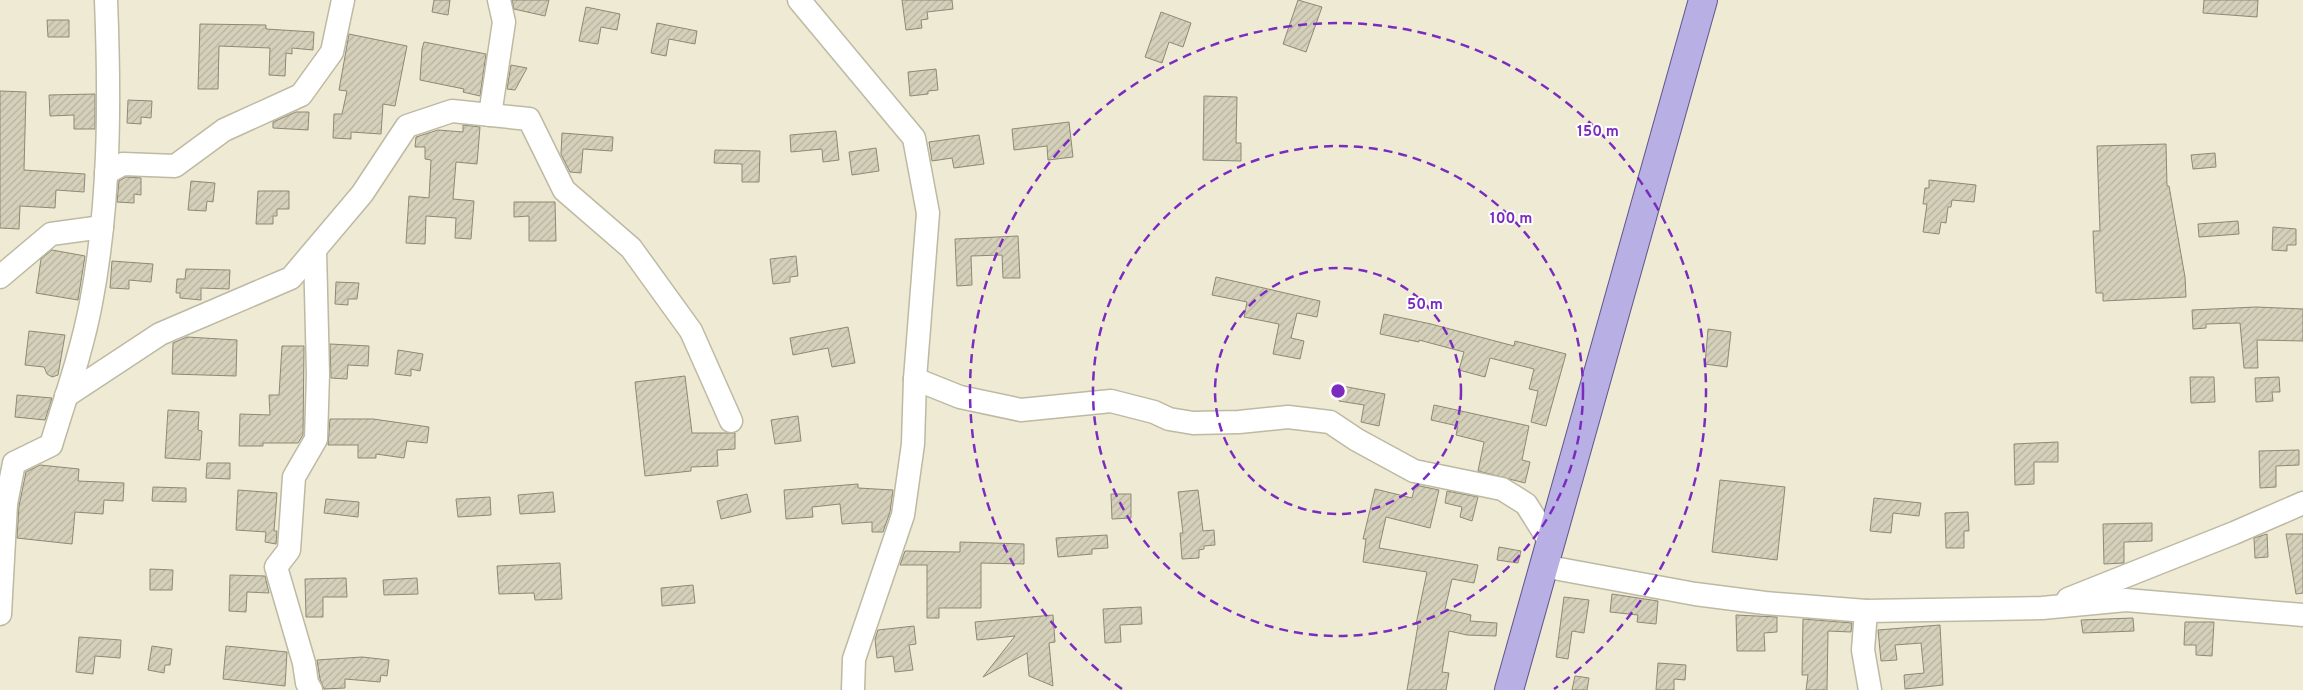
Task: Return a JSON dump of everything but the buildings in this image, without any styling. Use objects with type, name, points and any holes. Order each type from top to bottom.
[{"type":"main road","points":[[1508,690],[1703,0]]},
{"type":"street","points":[[0,614],[3,503],[14,463],[51,445],[91,303],[102,227],[106,173],[108,56],[106,0]]},
{"type":"street","points":[[106,173],[123,164],[175,166],[224,130],[301,95],[332,52],[343,0]]},
{"type":"street","points":[[490,115],[504,22],[499,0]]},
{"type":"street","points":[[799,0],[914,138],[928,213],[915,379],[913,444],[903,515],[874,606],[854,659],[853,690]]},
{"type":"street","points":[[66,396],[160,334],[291,278],[362,194],[407,126],[452,111],[529,119],[564,190],[631,248],[691,331],[731,421]]},
{"type":"street","points":[[0,277],[51,234],[102,227]]},
{"type":"street","points":[[311,690],[307,683],[304,663],[276,567],[289,550],[294,477],[316,439],[318,374],[315,250]]},
{"type":"street","points":[[915,379],[960,397],[1021,410],[1111,401],[1154,412],[1169,419],[1193,423],[1239,422],[1288,417],[1330,422],[1357,440],[1414,471],[1502,489],[1526,504],[1546,554],[1695,594],[1774,604],[1866,611],[2042,608],[2126,600],[2303,615]]},
{"type":"street","points":[[2042,608],[2234,533],[2303,503]]},
{"type":"street","points":[[1866,611],[1864,650],[1870,690]]}]
